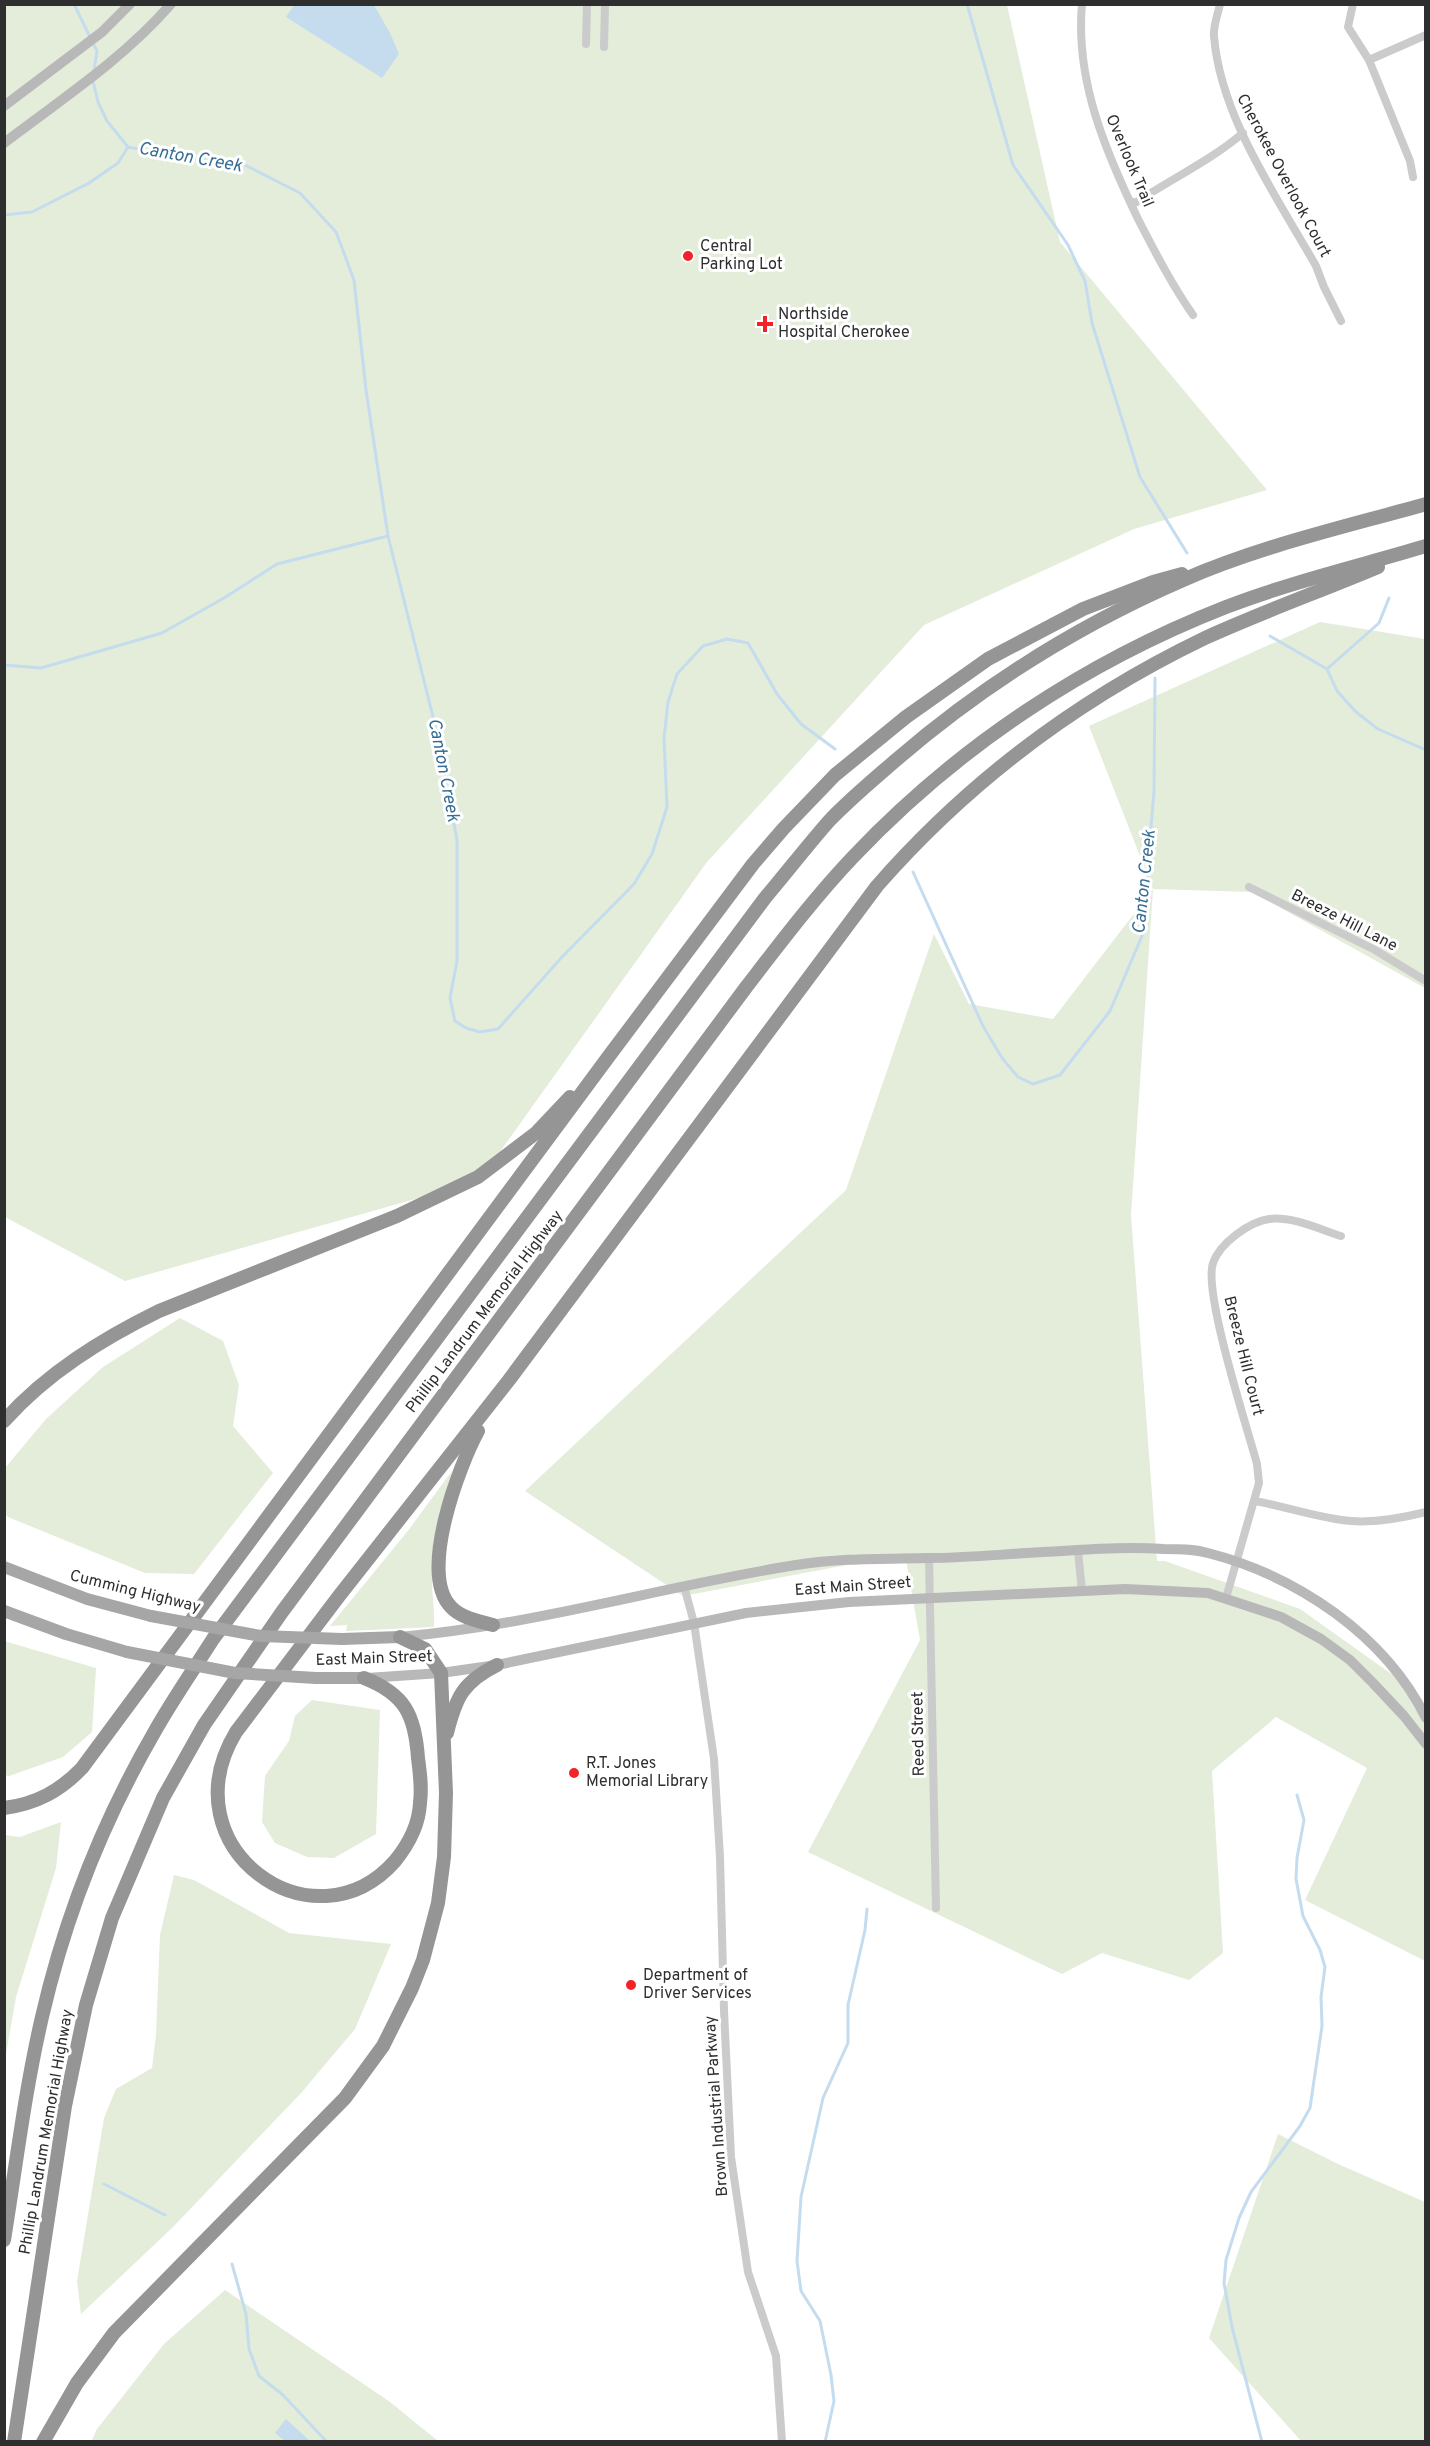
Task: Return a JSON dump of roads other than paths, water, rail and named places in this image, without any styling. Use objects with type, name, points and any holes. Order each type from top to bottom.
[{"type":"highway","name":"Phillip Landrum Memorial Highway","points":[[4,2240],[42,2017],[56,1965],[72,1914],[106,1827],[155,1730],[213,1639],[731,941],[830,821],[869,784],[948,718],[1006,676],[1091,625],[1185,579],[1265,551],[1425,504]]},
{"type":"highway","name":"Phillip Landrum Memorial Highway","points":[[14,2442],[63,2117],[86,2005],[111,1918],[163,1798],[204,1725],[282,1612],[747,986],[803,915],[852,858],[885,825],[955,762],[1036,705],[1115,658],[1154,638],[1226,607],[1304,580],[1425,547]]},
{"type":"highway","points":[[364,1678],[386,1688],[398,1698],[415,1726],[421,1783],[420,1804],[411,1837],[399,1856],[381,1875],[351,1890],[318,1895],[286,1889],[270,1883],[246,1864],[227,1837],[218,1797],[217,1783],[223,1756],[244,1721],[509,1380],[877,886],[920,839],[971,791],[1052,728],[1114,687],[1158,662],[1241,622],[1425,547]]},
{"type":"highway","points":[[4,1809],[35,1802],[54,1793],[82,1768],[753,864],[835,775],[906,717],[988,659],[1083,609],[1153,582],[1265,551]]},
{"type":"highway","points":[[4,1421],[44,1383],[96,1345],[126,1327],[159,1311],[397,1216],[478,1177],[536,1133],[609,1056]]},
{"type":"highway","points":[[493,1625],[465,1617],[451,1607],[442,1593],[440,1556],[450,1498],[464,1460],[509,1380]]},
{"type":"highway","points":[[43,2442],[77,2383],[114,2333],[326,2119],[362,2077],[392,2031],[423,1960],[438,1904],[446,1829],[441,1673],[425,1649],[400,1637]]},
{"type":"highway","points":[[444,1747],[455,1707],[464,1689],[482,1673],[497,1665]]},
{"type":"main road","points":[[4,106],[85,45],[130,4]]},
{"type":"main road","points":[[4,143],[109,65],[171,4]]},
{"type":"main road","name":"East Main Street","points":[[261,1636],[342,1639],[400,1637],[493,1625],[798,1565],[884,1558],[1078,1551],[1119,1546],[1188,1550],[1208,1553],[1265,1574],[1332,1611],[1357,1630],[1392,1664],[1416,1699],[1425,1718]]},
{"type":"main road","name":"Cumming Highway","points":[[4,1567],[78,1596],[151,1616],[261,1636]]},
{"type":"main road","name":"East Main Street","points":[[4,1611],[66,1634],[127,1652],[235,1674],[364,1678],[441,1673],[497,1665],[746,1613],[849,1602],[1125,1589],[1196,1593],[1226,1598],[1281,1617],[1320,1639],[1350,1660],[1404,1716],[1425,1744]]},
{"type":"street","points":[[586,44],[587,4]]},
{"type":"street","points":[[604,47],[605,4]]},
{"type":"street","name":"Overlook Trail","points":[[1082,4],[1082,46],[1091,104],[1100,133],[1130,201],[1177,293],[1193,315]]},
{"type":"street","name":"Cherokee Overlook Court","points":[[1220,4],[1213,34],[1219,72],[1226,97],[1243,133],[1316,266],[1341,321]]},
{"type":"street","points":[[1353,4],[1348,27],[1369,60],[1410,161],[1413,177]]},
{"type":"street","points":[[1369,60],[1425,35]]},
{"type":"street","points":[[1130,201],[1135,203],[1195,165],[1221,152],[1243,133]]},
{"type":"street","name":"Breeze Hill Lane","points":[[1249,887],[1375,950],[1425,981]]},
{"type":"street","name":"Breeze Hill Court","points":[[1226,1598],[1259,1483],[1257,1464],[1218,1320],[1212,1284],[1212,1264],[1229,1241],[1247,1228],[1269,1220],[1294,1221],[1341,1236]]},
{"type":"street","points":[[1255,1501],[1307,1514],[1354,1521],[1400,1519],[1425,1512]]},
{"type":"street","points":[[1078,1551],[1083,1591]]},
{"type":"street","name":"Reed Street","points":[[929,1558],[936,1908]]},
{"type":"street","name":"Brown Industrial Parkway","points":[[684,1586],[694,1623],[714,1759],[720,1857],[731,2157],[748,2272],[776,2356],[782,2442]]},
{"type":"water","points":[[294,5],[374,5],[399,54],[382,78],[286,17]]},
{"type":"water","points":[[286,2419],[310,2441],[285,2441],[275,2433]]},
{"type":"waterway","name":"Canton Creek","points":[[74,4],[90,37]]},
{"type":"waterway","points":[[967,4],[1013,165],[1068,245],[1085,281],[1092,323],[1140,477],[1187,553]]},
{"type":"waterway","name":"Canton Creek","points":[[93,43],[97,51],[94,71]]},
{"type":"waterway","name":"Canton Creek","points":[[93,81],[98,102],[107,121],[128,147],[170,156],[243,164],[300,193],[336,232],[354,280],[366,390],[388,536],[435,725],[457,840],[457,961],[450,998],[455,1021],[466,1028],[480,1032],[498,1029],[562,957],[634,884],[652,854],[667,807],[664,738],[668,702],[677,674],[703,646],[727,639],[748,643],[777,694],[801,724],[835,749]]},
{"type":"waterway","points":[[4,215],[32,212],[89,183],[118,163],[128,147]]},
{"type":"waterway","points":[[4,665],[41,668],[162,633],[224,598],[277,564],[388,536]]},
{"type":"waterway","points":[[1327,669],[1379,623],[1389,598]]},
{"type":"waterway","name":"Canton Creek","points":[[1270,636],[1327,669],[1337,691],[1356,712],[1378,729],[1426,750]]},
{"type":"waterway","name":"Canton Creek","points":[[913,872],[983,1026],[1002,1058],[1018,1077],[1033,1084],[1060,1075],[1110,1011],[1142,936],[1154,791],[1155,678]]},
{"type":"waterway","points":[[1262,2442],[1232,2327],[1224,2283],[1226,2260],[1239,2218],[1251,2192],[1300,2126],[1310,2108],[1322,2026],[1321,1997],[1325,1967],[1320,1950],[1303,1916],[1296,1879],[1297,1858],[1304,1820],[1297,1795]]},
{"type":"waterway","points":[[825,2442],[834,2401],[820,2321],[801,2291],[797,2261],[801,2197],[823,2098],[848,2043],[848,2005],[865,1930],[867,1909]]},
{"type":"waterway","points":[[104,2184],[165,2215]]},
{"type":"waterway","points":[[232,2264],[246,2314],[249,2349],[259,2376],[283,2395],[327,2442]]},
{"type":"place","name":"Central Parking Lot","points":[[688,256]]},
{"type":"place","name":"Northside Hospital Cherokee","points":[[765,324]]},
{"type":"place","name":"R.T. Jones Memorial Library","points":[[574,1773]]},
{"type":"place","name":"Department of Driver Services","points":[[631,1985]]}]
